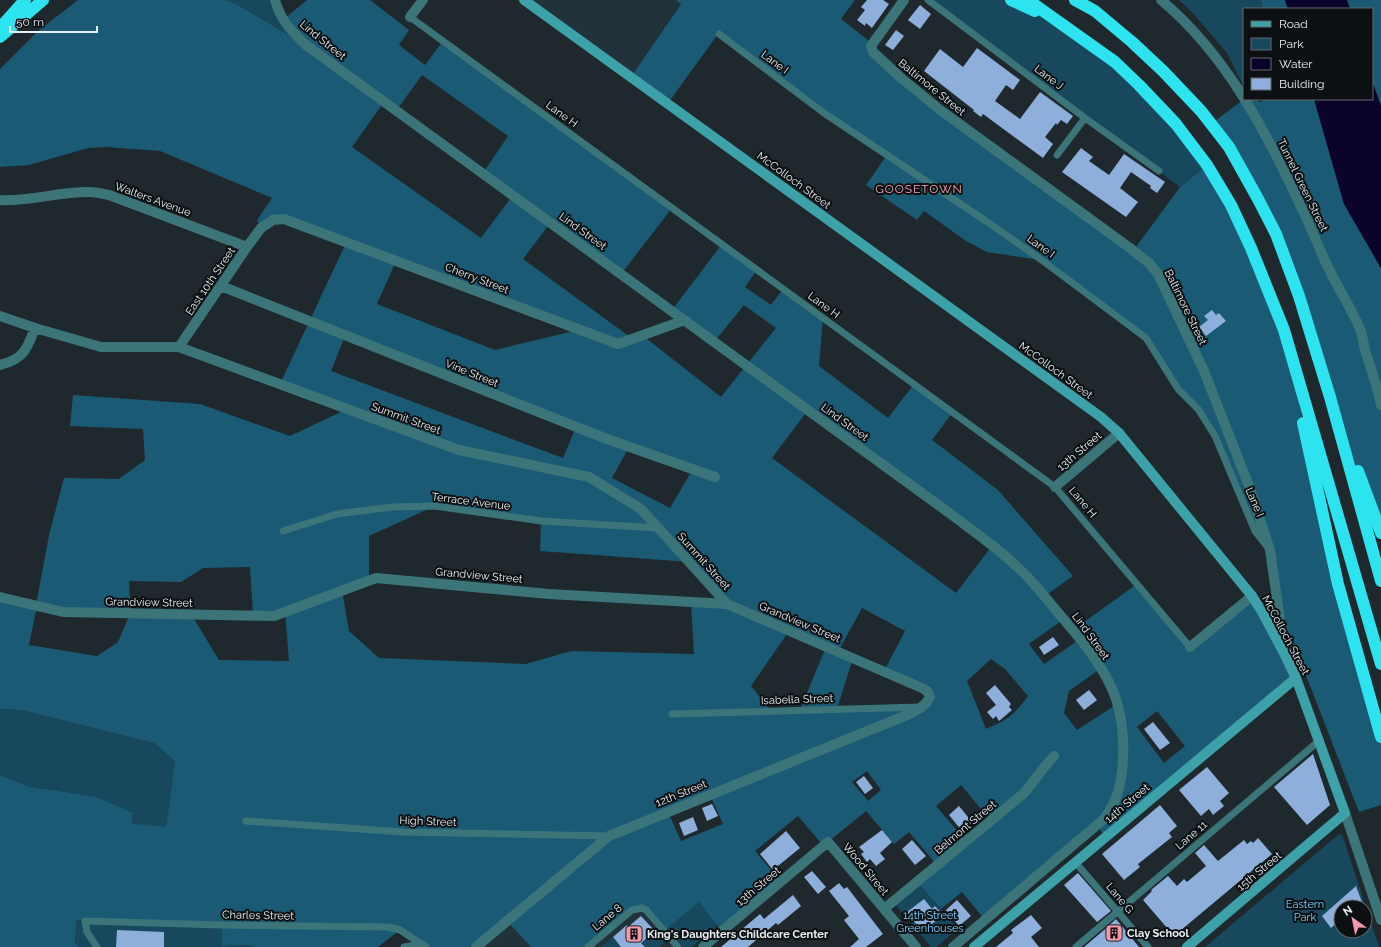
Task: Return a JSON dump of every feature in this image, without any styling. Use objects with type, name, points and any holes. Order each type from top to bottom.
[{"type":"highway","points":[[0,28],[25,0]]},
{"type":"highway","points":[[0,37],[43,0]]},
{"type":"highway","points":[[1011,0],[1074,33]]},
{"type":"highway","points":[[1028,0],[1115,62],[1139,85],[1176,124],[1206,165],[1231,206],[1248,241],[1284,330],[1381,664]]},
{"type":"highway","points":[[1075,0],[1095,11],[1132,42],[1201,110],[1229,147],[1258,199],[1276,234],[1299,296],[1330,397],[1381,581]]},
{"type":"highway","points":[[1284,330],[1338,584],[1381,737]]},
{"type":"highway","points":[[1330,397],[1381,533]]},
{"type":"street","name":"Lind Street","points":[[275,0],[283,20],[294,34],[306,45],[946,510],[1014,563],[1080,638],[1101,669],[1116,699],[1122,728],[1124,752],[1120,786],[1116,801],[1104,819],[953,947]]},
{"type":"street","points":[[410,17],[423,0]]},
{"type":"street","name":"McColloch Street","points":[[524,0],[1092,410],[1119,433],[1252,596],[1285,655],[1296,678],[1320,740],[1381,920]]},
{"type":"street","name":"Baltimore Street","points":[[904,0],[871,46],[873,52],[938,109],[1130,248],[1149,263],[1158,274],[1204,372],[1249,486],[1270,550],[1285,655]]},
{"type":"street","name":"Tunnel Green Street","points":[[1160,0],[1195,32],[1229,76],[1243,98]]},
{"type":"street","name":"Tunnel Green Street","points":[[1244,100],[1260,124],[1302,209],[1327,265],[1361,331],[1381,405]]},
{"type":"street","name":"Walters Avenue","points":[[0,200],[69,193],[91,192],[109,194],[247,247]]},
{"type":"street","name":"Cherry Street","points":[[261,228],[273,220],[284,219],[618,344],[685,320]]},
{"type":"street","name":"East 10th Street","points":[[179,348],[261,228]]},
{"type":"street","name":"Vine Street","points":[[221,286],[607,439],[716,477]]},
{"type":"street","points":[[0,316],[36,328],[27,348],[20,356],[12,362],[0,365]]},
{"type":"street","name":"Summit Street","points":[[36,328],[101,347],[179,348],[459,450],[589,477],[641,509],[728,604]]},
{"type":"street","name":"13th Street","points":[[1055,487],[1119,433]]},
{"type":"street","name":"Grandview Street","points":[[0,596],[63,612],[274,616],[376,578],[549,594],[728,604],[922,688],[927,691],[930,697],[927,703],[922,707]]},
{"type":"street","points":[[1190,647],[1252,596]]},
{"type":"street","name":"14th Street","points":[[974,947],[1296,678]]},
{"type":"street","name":"12th Street","points":[[476,947],[609,836],[892,722],[922,707]]},
{"type":"street","name":"Belmont Street","points":[[884,909],[1022,795],[1054,756]]},
{"type":"street","name":"15th Street","points":[[1187,947],[1346,813]]},
{"type":"street","name":"13th Street","points":[[703,947],[828,842]]},
{"type":"street","name":"Wood Street","points":[[828,842],[916,947]]},
{"type":"lane","name":"Lane J","points":[[928,0],[1085,118],[1159,171]]},
{"type":"lane","name":"Lane H","points":[[410,17],[1055,487],[1190,647]]},
{"type":"lane","name":"Lane I","points":[[719,34],[824,113],[1037,256],[1146,338],[1178,389],[1198,409],[1215,436],[1255,531],[1270,550]]},
{"type":"lane","points":[[1057,155],[1085,118]]},
{"type":"lane","name":"Terrace Avenue","points":[[283,531],[337,514],[392,507],[413,506],[435,506],[541,521],[658,528]]},
{"type":"lane","name":"Isabella Street","points":[[672,714],[922,707]]},
{"type":"lane","name":"Lane 11","points":[[1076,947],[1320,740]]},
{"type":"lane","name":"High Street","points":[[246,821],[404,832],[609,836]]},
{"type":"lane","name":"Lane G","points":[[1076,863],[1148,947]]},
{"type":"lane","name":"Lane 8","points":[[588,947],[632,910],[642,908],[646,910],[678,947]]},
{"type":"lane","name":"Charles Street","points":[[97,947],[86,932],[85,921],[222,925],[388,927],[400,930],[424,945]]},
{"type":"lane","points":[[404,947],[424,945]]},
{"type":"shaded area","points":[[78,0],[225,0],[236,4],[304,44],[283,20],[307,0],[370,0],[409,30],[399,45],[425,65],[443,41],[672,208],[622,273],[551,222],[523,259],[633,339],[642,335],[721,397],[776,328],[744,305],[715,341],[672,310],[722,244],[757,270],[745,287],[771,305],[783,289],[823,318],[819,366],[888,418],[914,384],[953,412],[932,440],[998,490],[1073,576],[1045,596],[1064,619],[1029,644],[1044,664],[1080,639],[1073,630],[1137,584],[1190,646],[1252,596],[1269,624],[1280,616],[1270,550],[1255,531],[1215,436],[1178,389],[1146,338],[1040,260],[987,252],[966,241],[924,211],[917,220],[866,185],[887,155],[718,34],[668,103],[631,77],[681,4],[676,0],[855,0],[841,19],[873,44],[881,60],[1133,251],[1180,187],[1207,165],[1284,330],[1324,521],[1381,737],[1381,805],[1359,812],[1297,652],[1286,655],[1295,678],[1106,837],[1097,826],[985,920],[962,892],[941,909],[917,882],[937,865],[909,832],[894,844],[866,811],[828,842],[821,843],[798,816],[755,851],[781,882],[722,931],[699,902],[664,931],[646,910],[637,908],[588,947],[531,947],[507,921],[476,947],[426,947],[400,930],[378,947],[253,947],[249,945],[222,946],[222,925],[77,920],[75,943],[80,947],[0,947],[0,775],[27,786],[97,797],[133,813],[132,824],[166,827],[175,761],[154,743],[22,710],[0,709],[0,597],[36,605],[49,535],[64,478],[119,479],[145,460],[143,429],[70,426],[73,395],[200,404],[290,436],[347,409],[280,384],[346,243],[284,219],[261,228],[257,220],[272,198],[160,151],[106,147],[88,148],[29,165],[0,167],[0,69],[38,31]],"holes":[[[422,75],[508,136],[483,173],[513,195],[481,238],[352,147],[384,102],[396,111]],[[396,261],[578,330],[495,350],[377,304]],[[345,336],[576,427],[563,458],[331,371]],[[808,410],[992,546],[956,593],[772,458]],[[629,447],[693,469],[670,508],[612,478]],[[435,506],[541,521],[540,551],[690,562],[727,604],[691,602],[694,654],[571,651],[526,664],[379,658],[349,631],[342,590],[369,581],[369,536]],[[250,567],[253,615],[285,612],[289,661],[219,660],[191,614],[131,614],[129,581],[181,582],[203,568]],[[37,606],[130,614],[118,642],[97,656],[29,645]],[[862,608],[905,631],[884,671],[929,697],[922,707],[837,709],[853,658],[838,652]],[[789,631],[826,647],[800,710],[771,711],[751,686]],[[991,659],[1005,669],[1028,696],[1019,708],[1010,716],[986,729],[967,681]],[[1100,669],[1117,704],[1077,730],[1064,713],[1069,691]],[[1157,711],[1185,746],[1164,763],[1137,727]],[[867,771],[881,790],[868,801],[852,782]],[[961,785],[991,821],[966,841],[936,806]],[[710,795],[723,824],[681,841],[668,812]]]},
{"type":"shaded area","points":[[524,0],[676,0],[681,3],[631,77]]},
{"type":"shaded area","points":[[1261,0],[1285,0],[1288,8],[1263,8]]},
{"type":"shaded area","points":[[1347,0],[1381,0],[1381,106],[1373,84],[1373,8],[1350,8]]},
{"type":"shaded area","points":[[1243,100],[1257,100],[1260,102],[1266,100],[1314,100],[1344,204],[1381,268],[1381,533],[1330,397],[1276,234],[1211,124]]},
{"type":"shaded area","points":[[642,908],[678,947],[588,947],[632,910]]},
{"type":"shaded area","points":[[507,921],[531,947],[476,947]]},
{"type":"green space","points":[[225,0],[275,0],[306,45],[236,4]]},
{"type":"green space","points":[[928,0],[1011,0],[1074,33],[1139,85],[1207,165],[1180,187]]},
{"type":"green space","points":[[1179,0],[1261,0],[1263,8],[1243,8],[1243,85],[1227,53],[1192,12]]},
{"type":"green space","points":[[0,709],[22,710],[154,743],[175,761],[162,856],[128,857],[133,813],[97,797],[27,786],[0,775]]},
{"type":"green space","name":"Eastern Park","points":[[1341,834],[1363,899],[1333,899],[1333,939],[1373,939],[1373,929],[1379,947],[1205,947]]},
{"type":"green space","name":"14th Street Greenhouses","points":[[917,882],[958,929],[936,947],[931,947],[893,902]]},
{"type":"green space","points":[[699,902],[718,925],[692,947],[683,947],[667,928]]},
{"type":"green space","points":[[77,920],[222,925],[222,946],[249,945],[253,947],[80,947],[75,943]]},
{"type":"green space","points":[[655,931],[664,943],[659,947],[645,947],[641,943]]},
{"type":"green space","points":[[613,937],[621,947],[601,947]]},
{"type":"water","points":[[1285,0],[1347,0],[1350,8],[1288,8]]},
{"type":"water","points":[[1373,84],[1381,106],[1381,268],[1344,204],[1314,100],[1373,100]]},
{"type":"building","points":[[867,0],[883,0],[889,4],[872,28],[866,23],[865,26],[857,20],[865,10],[861,7]]},
{"type":"building","points":[[920,5],[931,14],[920,29],[908,20]]},
{"type":"building","points":[[896,30],[904,36],[893,50],[885,45]]},
{"type":"building","points":[[977,48],[1020,80],[1013,90],[1006,85],[995,101],[1020,119],[1040,92],[1073,116],[1067,124],[1061,120],[1057,125],[1056,123],[1045,137],[1053,144],[1043,158],[983,114],[981,117],[924,71],[940,49],[963,67]]},
{"type":"building","points":[[1081,148],[1093,157],[1089,161],[1109,175],[1124,154],[1165,182],[1157,193],[1150,188],[1151,186],[1131,172],[1120,188],[1138,202],[1126,217],[1062,172]]},
{"type":"building","points":[[1212,310],[1216,315],[1219,313],[1226,321],[1206,336],[1199,327],[1208,320],[1204,316]]},
{"type":"building","points":[[1053,637],[1059,645],[1044,655],[1039,647]]},
{"type":"building","points":[[995,685],[1011,704],[1009,707],[1012,710],[999,721],[996,716],[993,719],[987,712],[996,705],[986,693]]},
{"type":"building","points":[[1089,690],[1097,700],[1084,710],[1076,700]]},
{"type":"building","points":[[1153,722],[1170,743],[1160,750],[1144,729]]},
{"type":"building","points":[[1313,754],[1330,805],[1307,825],[1274,787]]},
{"type":"building","points":[[1207,767],[1229,793],[1220,801],[1224,806],[1213,815],[1209,809],[1201,816],[1179,790]]},
{"type":"building","points":[[864,776],[873,788],[865,794],[856,782]]},
{"type":"building","points":[[712,804],[718,816],[707,821],[702,808]]},
{"type":"building","points":[[1160,805],[1177,826],[1169,833],[1172,837],[1138,864],[1140,867],[1124,880],[1102,854]]},
{"type":"building","points":[[959,806],[972,822],[962,831],[949,815]]},
{"type":"building","points":[[693,817],[698,830],[684,836],[679,823]]},
{"type":"building","points":[[882,830],[892,842],[880,853],[885,859],[876,866],[870,859],[867,862],[861,854],[864,852],[859,847]]},
{"type":"building","points":[[786,831],[800,848],[773,870],[760,854]]},
{"type":"building","points":[[1258,838],[1272,854],[1174,936],[1143,900],[1152,891],[1151,890],[1168,876],[1177,886],[1184,879],[1187,882],[1206,866],[1195,853],[1204,845],[1218,861],[1244,840],[1247,844],[1251,841],[1253,843]]},
{"type":"building","points":[[912,840],[926,856],[915,865],[902,849]]},
{"type":"building","points":[[812,871],[826,887],[818,894],[804,877]]},
{"type":"building","points":[[1078,873],[1111,911],[1097,922],[1064,885]]},
{"type":"building","points":[[839,883],[844,889],[847,887],[883,934],[866,947],[850,947],[859,939],[844,920],[849,916],[829,891]]},
{"type":"building","points":[[1356,886],[1361,899],[1341,899]]},
{"type":"building","points":[[793,895],[801,906],[778,925],[776,923],[748,947],[721,947],[760,914],[764,919]]},
{"type":"building","points":[[924,899],[932,909],[935,906],[943,915],[922,932],[907,912]]},
{"type":"building","points":[[957,900],[971,916],[959,926],[946,910]]},
{"type":"building","points":[[1333,906],[1333,926],[1331,928],[1322,916]]},
{"type":"building","points":[[1031,915],[1042,928],[1031,937],[1039,947],[996,947],[1013,933],[1011,930]]},
{"type":"building","name":"King's Daughters Childcare Center","points":[[641,916],[655,931],[641,943],[645,947],[621,947],[613,937]]},
{"type":"building","name":"Clay School","points":[[1116,919],[1139,947],[1084,947],[1104,930]]},
{"type":"building","points":[[117,930],[164,932],[164,947],[116,947]]},
{"type":"place","name":"Clay School","points":[[1114,933]]},
{"type":"place","name":"King's Daughters Childcare Center","points":[[634,934]]},
{"type":"district","name":"GOOSETOWN","points":[[919,189]]}]
